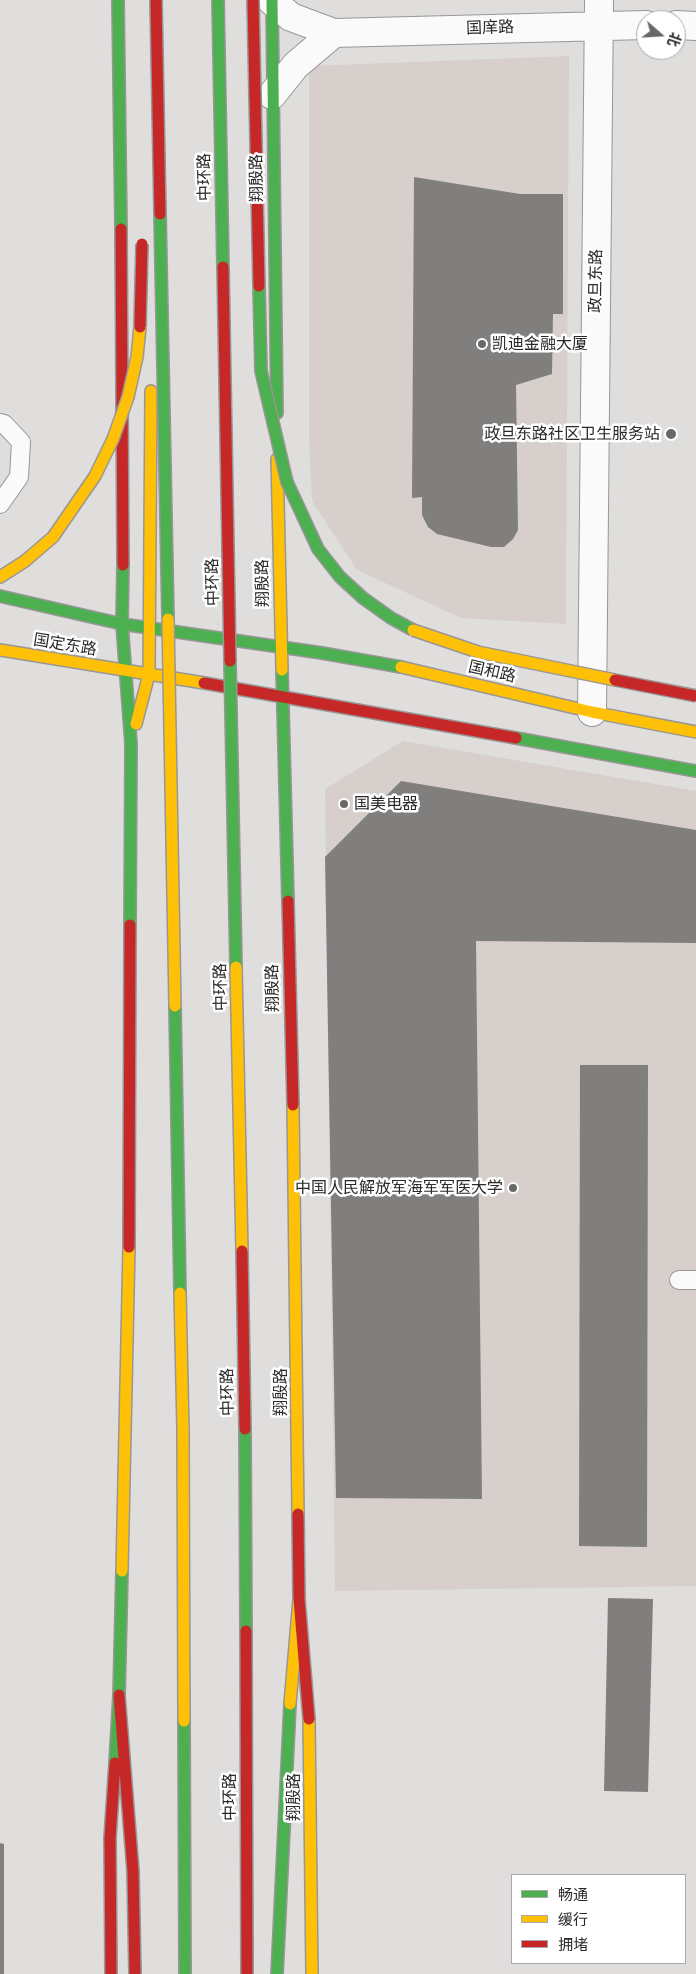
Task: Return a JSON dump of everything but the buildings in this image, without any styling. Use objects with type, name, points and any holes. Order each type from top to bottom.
[{"type":"main road","points":[[111,1974],[110,1838],[119,1695],[129,1259],[131,744],[124,671],[122,624],[124,526],[118,0]]},
{"type":"main road","points":[[148,0],[151,352]]},
{"type":"main road","points":[[156,0],[183,1429],[185,1974]]},
{"type":"main road","name":"中环路","points":[[218,0],[245,1429],[247,1974]]},
{"type":"main road","points":[[265,0],[261,372],[287,482],[318,549],[340,577],[363,598],[391,618],[417,632],[478,652],[696,696]]},
{"type":"main road","name":"翔殷路","points":[[265,0],[272,95],[280,647],[296,1236],[299,1600],[309,1696],[312,1974]]},
{"type":"main road","points":[[0,576],[25,561],[52,537],[75,508],[95,476],[114,438],[128,397],[137,357],[142,306],[142,231]]},
{"type":"main road","points":[[131,744],[149,674],[150,381]]},
{"type":"main road","name":"国和路","points":[[0,596],[122,624],[406,668],[592,712],[696,732]]},
{"type":"main road","name":"国定东路","points":[[0,650],[282,695]]},
{"type":"main road","points":[[282,695],[696,771]]},
{"type":"main road","points":[[277,1974],[290,1697],[299,1600]]},
{"type":"main road","points":[[119,1695],[133,1871],[135,1974]]},
{"type":"street","name":"国庠路","points":[[265,0],[291,17],[334,33],[599,12],[636,22]]},
{"type":"street","name":"政旦东路","points":[[592,712],[599,12]]},
{"type":"street","points":[[272,95],[296,65],[334,33]]},
{"type":"lane","points":[[0,423],[4,424],[20,442],[19,477],[0,504]]},
{"type":"shaded area","points":[[569,56],[566,624],[461,618],[357,570],[312,501],[309,439],[309,66]]},
{"type":"shaded area","name":"中国人民解放军海军军医大学","points":[[403,741],[696,791],[696,1586],[335,1591],[325,789]]},
{"type":"traffic: fast","points":[[118,0],[121,229]]},
{"type":"traffic: fast","points":[[218,0],[223,267]]},
{"type":"traffic: fast","points":[[272,0],[277,413]]},
{"type":"traffic: fast","points":[[160,214],[168,619]]},
{"type":"traffic: fast","points":[[259,286],[261,371],[287,482],[318,549],[340,577],[363,598],[391,618],[413,630]]},
{"type":"traffic: fast","points":[[123,565],[122,624],[131,744],[130,925]]},
{"type":"traffic: fast","points":[[0,596],[122,624],[322,653],[401,667]]},
{"type":"traffic: fast","points":[[230,661],[236,967]]},
{"type":"traffic: fast","points":[[282,670],[288,901]]},
{"type":"traffic: fast","points":[[516,738],[696,771]]},
{"type":"traffic: fast","points":[[175,1006],[180,1293]]},
{"type":"traffic: fast","points":[[245,1429],[246,1631]]},
{"type":"traffic: fast","points":[[115,1763],[119,1695],[122,1571]]},
{"type":"traffic: fast","points":[[277,1974],[290,1704]]},
{"type":"traffic: fast","points":[[184,1721],[185,1974]]},
{"type":"traffic: slow","points":[[53,537],[95,476],[113,439],[128,397],[137,357],[140,327]]},
{"type":"traffic: slow","points":[[136,724],[149,674],[151,391]]},
{"type":"traffic: slow","points":[[277,459],[282,670]]},
{"type":"traffic: slow","points":[[0,577],[25,561],[53,537]]},
{"type":"traffic: slow","points":[[168,619],[175,1006]]},
{"type":"traffic: slow","points":[[413,630],[478,652],[615,680]]},
{"type":"traffic: slow","points":[[0,650],[204,683]]},
{"type":"traffic: slow","points":[[401,667],[592,712],[696,732]]},
{"type":"traffic: slow","points":[[236,967],[242,1251]]},
{"type":"traffic: slow","points":[[293,1105],[298,1514]]},
{"type":"traffic: slow","points":[[122,1571],[129,1247]]},
{"type":"traffic: slow","points":[[180,1293],[183,1429]]},
{"type":"traffic: slow","points":[[183,1429],[184,1721]]},
{"type":"traffic: slow","points":[[290,1704],[299,1599]]},
{"type":"traffic: slow","points":[[309,1719],[312,1974]]},
{"type":"traffic: jam","points":[[156,0],[160,214]]},
{"type":"traffic: jam","points":[[253,0],[259,286]]},
{"type":"traffic: jam","points":[[121,229],[123,565]]},
{"type":"traffic: jam","points":[[140,327],[142,244]]},
{"type":"traffic: jam","points":[[223,267],[230,661]]},
{"type":"traffic: jam","points":[[615,680],[696,696]]},
{"type":"traffic: jam","points":[[204,683],[516,738]]},
{"type":"traffic: jam","points":[[288,901],[293,1105]]},
{"type":"traffic: jam","points":[[129,1247],[130,925]]},
{"type":"traffic: jam","points":[[242,1251],[245,1429]]},
{"type":"traffic: jam","points":[[298,1514],[299,1599],[309,1719]]},
{"type":"traffic: jam","points":[[246,1631],[247,1974]]},
{"type":"traffic: jam","points":[[119,1695],[133,1871],[135,1974]]},
{"type":"traffic: jam","points":[[111,1974],[110,1838],[115,1763]]},
{"type":"place","name":"凯迪金融大厦","points":[[482,344]]},
{"type":"place","name":"政旦东路社区卫生服务站","points":[[671,434]]},
{"type":"place","name":"国美电器","points":[[344,804]]},
{"type":"place","name":"中国人民解放军海军军医大学","points":[[513,1188]]}]
